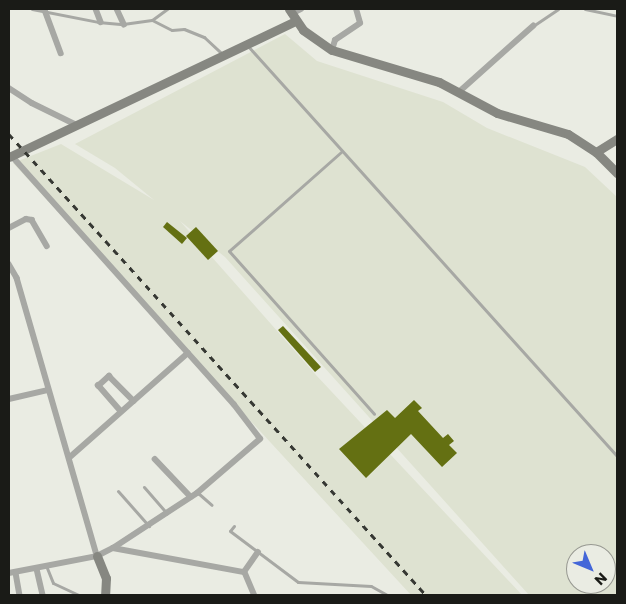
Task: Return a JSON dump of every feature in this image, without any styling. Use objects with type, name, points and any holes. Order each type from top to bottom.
[{"type":"street","points":[[96,9],[101,22]]},
{"type":"street","points":[[117,9],[124,24]]},
{"type":"street","points":[[20,595],[12,573],[47,568],[97,556],[112,548],[150,526],[192,497],[260,439],[188,353],[10,156],[246,45],[301,9]]},
{"type":"street","points":[[332,50],[335,40],[360,23],[356,9]]},
{"type":"street","points":[[45,10],[62,53]]},
{"type":"street","points":[[292,15],[313,39],[332,50],[460,91],[497,113],[568,134],[596,152],[617,173]]},
{"type":"street","points":[[460,91],[533,26]]},
{"type":"street","points":[[9,88],[77,125]]},
{"type":"street","points":[[596,152],[617,140]]},
{"type":"street","points":[[9,228],[26,219],[32,220],[48,246]]},
{"type":"street","points":[[9,264],[17,278],[47,390],[70,456],[97,556],[106,578],[105,595]]},
{"type":"street","points":[[70,456],[188,353]]},
{"type":"street","points":[[121,412],[98,386],[109,376],[134,401]]},
{"type":"street","points":[[9,399],[47,390]]},
{"type":"street","points":[[155,459],[192,497]]},
{"type":"street","points":[[112,548],[244,572]]},
{"type":"street","points":[[244,572],[258,552]]},
{"type":"street","points":[[37,569],[43,595]]},
{"type":"street","points":[[244,572],[254,595]]},
{"type":"lane","points":[[32,9],[101,22],[124,24],[152,20],[167,9]]},
{"type":"lane","points":[[533,26],[558,9]]},
{"type":"lane","points":[[585,9],[617,16]]},
{"type":"lane","points":[[152,20],[172,30],[184,29],[204,37],[224,56]]},
{"type":"lane","points":[[246,45],[617,456]]},
{"type":"lane","points":[[341,152],[229,251],[374,414]]},
{"type":"lane","points":[[144,487],[167,514]]},
{"type":"lane","points":[[118,490],[150,526]]},
{"type":"lane","points":[[197,493],[212,505]]},
{"type":"lane","points":[[234,526],[230,531],[298,582],[371,586],[387,595]]},
{"type":"lane","points":[[47,568],[54,583],[79,595]]},
{"type":"shaded area","points":[[285,34],[317,61],[443,102],[487,128],[585,167],[617,197],[617,595],[529,595],[225,257],[180,221],[316,375],[522,595],[411,595],[13,163],[61,144],[154,200],[115,168],[75,144]]},
{"type":"building","points":[[167,222],[187,238],[182,244],[163,227]]},
{"type":"building","points":[[196,227],[218,251],[208,260],[186,236]]},
{"type":"building","points":[[283,326],[321,367],[315,372],[278,330]]},
{"type":"building","points":[[414,400],[422,408],[418,411],[443,438],[448,434],[454,441],[449,445],[457,453],[442,467],[411,434],[366,478],[339,449],[387,410],[395,418]]},
{"type":"railway","points":[[9,134],[426,595]]}]
